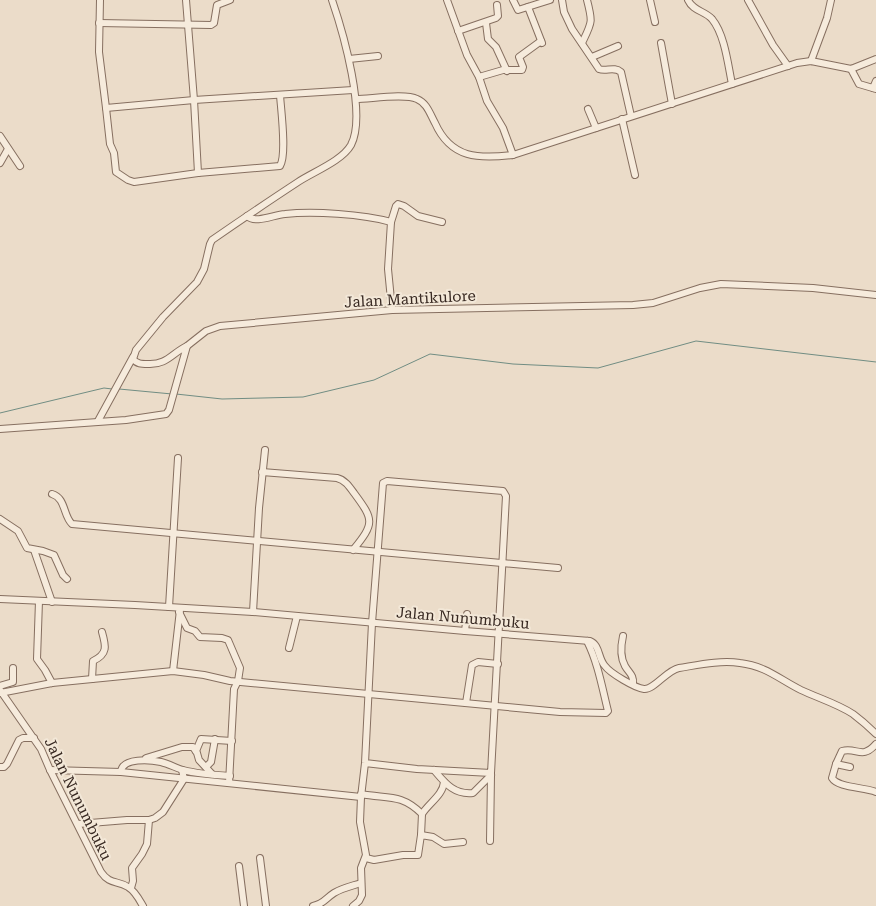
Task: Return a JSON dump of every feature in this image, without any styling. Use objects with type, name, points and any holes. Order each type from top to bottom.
[{"type":"street","points":[[100,0],[99,23],[102,78],[110,144],[114,154],[116,172],[119,175],[134,182],[198,173],[280,166],[283,148],[280,94]]},
{"type":"street","points":[[186,0],[198,173]]},
{"type":"street","points":[[99,23],[213,24],[217,5],[230,0]]},
{"type":"street","points":[[99,419],[132,359],[163,317],[198,282],[204,269],[211,242],[347,150],[355,132],[356,100],[342,28],[332,0]]},
{"type":"street","points":[[447,0],[467,55],[479,77],[487,100],[503,128],[513,155]]},
{"type":"street","points":[[513,0],[518,10],[540,1],[550,0]]},
{"type":"street","points":[[562,0],[564,12],[572,28],[599,69],[612,69],[621,72],[631,116]]},
{"type":"street","points":[[582,43],[592,19],[587,0]]},
{"type":"street","points":[[650,0],[655,22]]},
{"type":"street","points":[[688,0],[692,7],[709,16],[714,21],[725,50],[732,84]]},
{"type":"street","points":[[748,0],[773,45],[788,66]]},
{"type":"street","points":[[811,61],[827,18],[831,0]]},
{"type":"street","points":[[458,31],[486,23],[498,16],[497,5]]},
{"type":"street","points":[[479,77],[522,70],[523,67],[519,57],[541,43],[528,7]]},
{"type":"street","points":[[486,23],[488,39],[498,50],[507,71]]},
{"type":"street","points":[[661,43],[672,104]]},
{"type":"street","points":[[592,57],[618,46]]},
{"type":"street","points":[[349,59],[378,56]]},
{"type":"street","points":[[356,100],[416,98],[424,104],[440,134],[455,149],[474,156],[488,158],[513,155],[788,66],[811,61],[851,70],[876,59]]},
{"type":"street","points":[[851,70],[859,84],[874,88],[876,81]]},
{"type":"street","points":[[106,108],[194,100],[353,90]]},
{"type":"street","points":[[588,109],[596,128]]},
{"type":"street","points":[[622,119],[635,175]]},
{"type":"street","points":[[0,136],[20,166]]},
{"type":"street","points":[[0,163],[8,149]]},
{"type":"street","points":[[392,310],[388,269],[391,222],[396,206],[398,204],[404,206],[418,216],[442,222]]},
{"type":"street","points":[[247,216],[254,220],[284,214],[325,214],[391,222]]},
{"type":"street","name":"Jalan Mantikulore","points":[[132,359],[137,363],[157,364],[166,361],[178,350],[187,346],[206,331],[220,326],[392,310],[633,305],[653,303],[700,288],[722,284],[813,288],[876,295]]},
{"type":"street","points":[[0,429],[99,419],[126,420],[162,416],[167,412],[172,400],[187,346]]},
{"type":"street","points":[[253,612],[265,450]]},
{"type":"street","points":[[169,607],[178,458]]},
{"type":"street","points":[[262,472],[343,480],[366,510],[370,521],[367,532],[353,550]]},
{"type":"street","points":[[353,906],[362,895],[361,868],[366,858],[360,822],[361,796],[370,694],[372,623],[384,482],[499,490],[506,493],[491,774],[490,841]]},
{"type":"street","points":[[52,494],[59,498],[71,524],[558,568]]},
{"type":"street","points":[[0,519],[18,531],[27,548],[54,555],[66,579]]},
{"type":"street","points":[[34,550],[52,602]]},
{"type":"street","name":"Jalan Nunumbuku","points":[[0,599],[169,607],[180,610],[253,612],[587,642]]},
{"type":"street","points":[[39,601],[37,659],[52,683]]},
{"type":"street","points":[[173,671],[180,610]]},
{"type":"street","points":[[180,610],[187,628],[195,631],[200,638],[222,638],[228,640],[240,668],[238,681],[234,689],[229,779]]},
{"type":"street","points":[[465,632],[466,614]]},
{"type":"street","points":[[290,648],[297,616]]},
{"type":"street","points":[[92,678],[93,661],[105,651],[106,644],[102,632]]},
{"type":"street","points":[[623,636],[623,660],[633,676],[633,684]]},
{"type":"street","points":[[1,690],[84,681],[92,678],[173,671],[204,675],[220,680],[495,706],[560,712],[607,712],[593,653],[587,642],[594,642],[604,666],[608,670],[642,689],[647,689],[678,668],[730,662],[750,664],[776,674],[800,689],[845,710],[876,734]]},
{"type":"street","points":[[466,703],[472,665],[478,662],[498,664]]},
{"type":"street","points":[[1,690],[13,682],[13,668]]},
{"type":"street","name":"Jalan Nunumbuku","points":[[1,690],[41,749],[96,865],[104,877],[111,882],[130,888]]},
{"type":"street","points":[[0,767],[4,767],[7,764],[19,740],[34,738]]},
{"type":"street","points":[[192,771],[200,739],[232,741]]},
{"type":"street","points":[[206,767],[212,762],[215,739]]},
{"type":"street","points":[[876,744],[866,753],[844,750],[836,764],[832,778],[834,782],[840,785],[866,788],[876,792]]},
{"type":"street","points":[[121,772],[123,765],[182,747],[193,747],[197,752],[199,760],[212,774]]},
{"type":"street","points":[[135,761],[161,762],[182,770],[212,774],[229,779]]},
{"type":"street","points":[[365,763],[491,774]]},
{"type":"street","points":[[836,764],[850,767]]},
{"type":"street","points":[[50,770],[121,772],[184,779],[229,779],[404,800],[422,814]]},
{"type":"street","points":[[78,824],[149,820],[155,818],[162,812],[184,779],[182,770]]},
{"type":"street","points":[[434,770],[454,791],[470,794],[491,774]]},
{"type":"street","points":[[366,858],[374,860],[403,854],[418,855],[422,814],[426,806],[439,794],[444,782]]},
{"type":"street","points":[[143,906],[130,888],[132,868],[147,844],[149,820]]},
{"type":"street","points":[[421,835],[432,836],[444,844],[463,842]]},
{"type":"street","points":[[260,858],[266,906]]},
{"type":"street","points":[[239,866],[244,906]]},
{"type":"street","points":[[313,906],[321,904],[338,891],[361,883]]},
{"type":"waterway","points":[[176,394],[222,399],[303,397],[374,380],[430,354],[513,364],[598,368],[696,341],[876,362]]},
{"type":"waterway","points":[[0,413],[104,388],[112,389]]},
{"type":"waterway","points":[[119,389],[172,394]]}]
